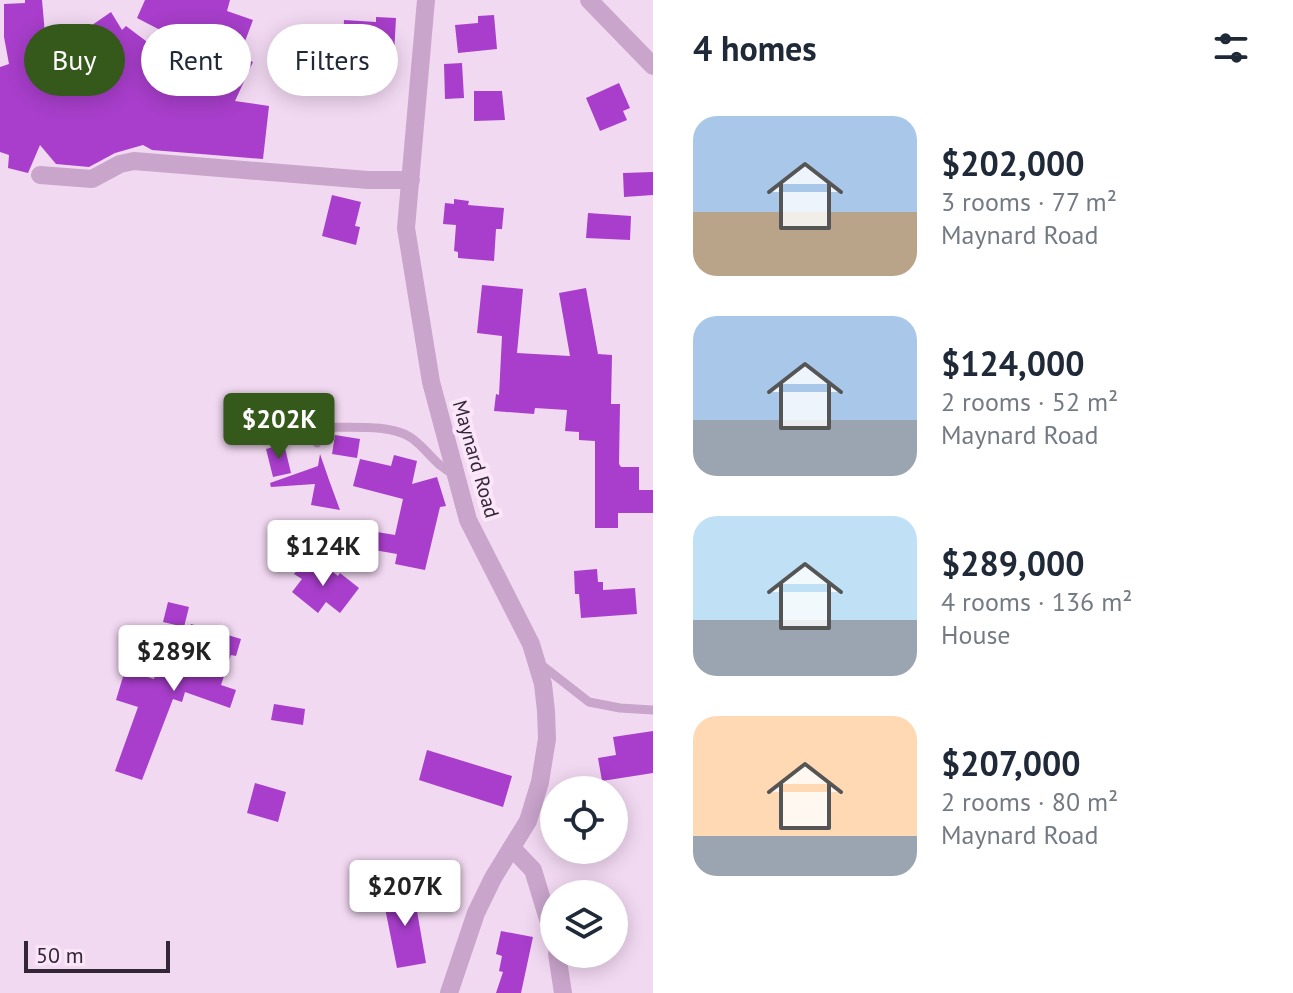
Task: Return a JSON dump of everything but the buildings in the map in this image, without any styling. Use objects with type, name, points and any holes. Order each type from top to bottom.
[{"type":"street","name":"Maynard Road","points":[[426,0],[406,228],[409,256],[431,382],[468,520],[531,644],[543,684],[547,739],[540,782],[528,821],[493,878],[476,913],[449,993]]},
{"type":"street","points":[[589,0],[653,66]]},
{"type":"street","points":[[40,175],[92,179],[120,164],[134,161],[368,180],[411,180]]},
{"type":"street","points":[[512,848],[533,870],[540,893]]},
{"type":"street","points":[[559,968],[563,993]]},
{"type":"lane","points":[[317,443],[319,431],[328,427],[393,431],[408,436],[442,469],[457,476]]},
{"type":"lane","points":[[537,661],[589,702],[653,710]]}]
